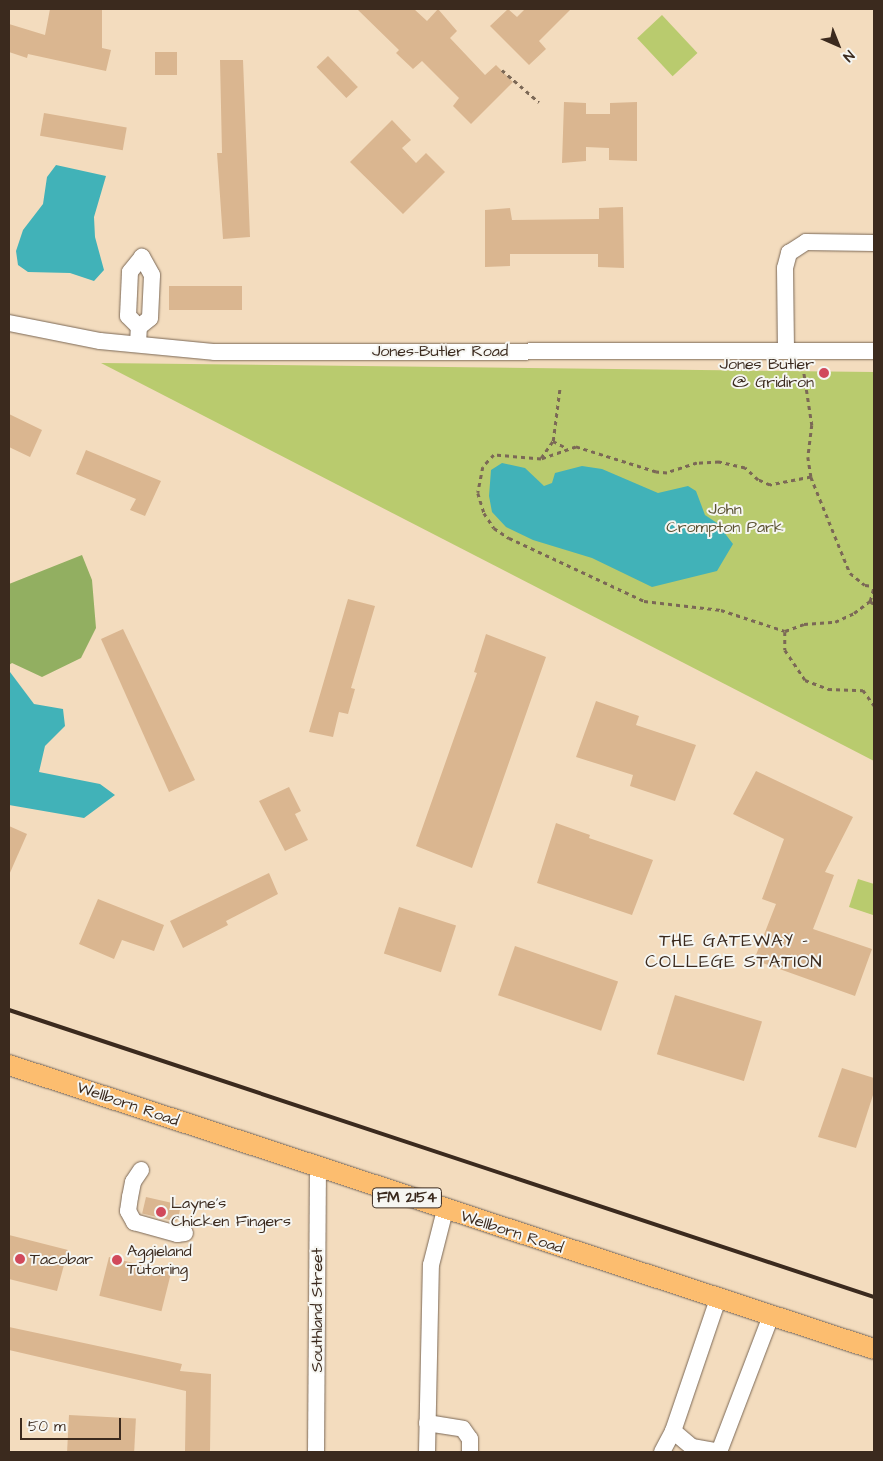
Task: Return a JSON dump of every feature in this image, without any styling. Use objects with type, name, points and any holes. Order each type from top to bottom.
[{"type":"main road","name":"Wellborn Road","points":[[9,1065],[445,1210],[874,1349]]},
{"type":"street","points":[[786,350],[784,268],[789,252],[806,242],[874,243]]},
{"type":"street","points":[[138,344],[139,327],[150,318],[152,275],[142,257],[130,272],[129,292],[128,316],[139,327]]},
{"type":"street","points":[[129,292],[151,292]]},
{"type":"street","name":"Jones-Butler Road","points":[[9,324],[100,341],[215,352],[874,350]]},
{"type":"street","name":"Southland Street","points":[[316,1452],[318,1168]]},
{"type":"street","points":[[141,1170],[133,1182],[128,1211],[134,1222],[177,1234],[185,1233]]},
{"type":"street","points":[[427,1452],[431,1265],[445,1210]]},
{"type":"street","points":[[662,1452],[679,1441],[718,1299]]},
{"type":"street","points":[[679,1441],[692,1447],[719,1452],[771,1316]]},
{"type":"street","points":[[427,1423],[463,1429],[470,1439],[470,1452]]},
{"type":"path","points":[[502,70],[539,102]]},
{"type":"path","points":[[803,350],[803,377],[812,426],[812,445],[808,457],[811,476],[850,573],[857,581],[874,586],[870,601],[835,622],[804,624],[785,631],[721,610],[644,602],[509,538],[494,528],[484,513],[478,493],[483,467],[489,458],[498,453],[522,459],[541,459],[567,448],[583,448],[656,472],[666,473],[697,463],[719,462],[745,468],[758,480],[770,485],[811,476]]},
{"type":"path","points":[[541,459],[553,441],[560,386]]},
{"type":"path","points":[[553,441],[567,448]]},
{"type":"path","points":[[870,601],[874,604]]},
{"type":"path","points":[[785,631],[785,650],[806,680],[828,689],[863,690],[874,705]]},
{"type":"green space","points":[[662,15],[697,53],[673,76],[637,38]]},
{"type":"green space","name":"John Crompton Park","points":[[101,363],[874,372],[874,761]]},
{"type":"green space","points":[[82,555],[92,580],[96,628],[81,658],[42,677],[12,663],[9,665],[9,584]]},
{"type":"green space","points":[[858,879],[874,884],[873,915],[849,907]]},
{"type":"water","points":[[56,165],[106,176],[94,217],[95,237],[104,270],[94,281],[70,273],[28,272],[18,265],[16,251],[23,230],[43,204],[47,177]]},
{"type":"water","points":[[502,463],[525,468],[544,486],[552,483],[555,473],[582,466],[602,469],[658,493],[688,486],[696,491],[705,515],[717,523],[733,544],[717,571],[652,587],[592,558],[533,540],[506,527],[492,512],[489,496],[491,470]]},
{"type":"water","points":[[10,672],[34,704],[63,709],[65,726],[45,746],[39,772],[100,784],[115,795],[84,818],[9,805]]},
{"type":"building","points":[[50,9],[102,9],[102,48],[111,50],[106,71],[28,54],[27,58],[9,52],[9,24],[45,35]]},
{"type":"building","points":[[357,9],[414,9],[427,21],[438,9],[457,31],[450,38],[485,75],[496,65],[513,82],[471,124],[453,106],[459,98],[422,61],[413,69],[396,53],[399,50]]},
{"type":"building","points":[[508,9],[517,17],[525,9],[571,9],[539,41],[546,49],[529,65],[490,26]]},
{"type":"building","points":[[155,52],[177,52],[177,75],[155,75]]},
{"type":"building","points":[[328,56],[358,87],[346,98],[316,67]]},
{"type":"building","points":[[220,60],[243,60],[250,237],[223,239],[217,153],[222,153]]},
{"type":"building","points":[[564,102],[586,103],[586,114],[610,114],[610,103],[637,102],[637,161],[609,160],[609,148],[586,147],[586,161],[562,163]]},
{"type":"building","points":[[44,113],[127,128],[123,150],[40,136]]},
{"type":"building","points":[[392,120],[411,140],[402,148],[416,163],[426,153],[445,172],[403,214],[350,162]]},
{"type":"building","points":[[623,207],[624,268],[598,267],[598,254],[510,254],[510,266],[485,267],[485,210],[510,208],[512,220],[599,219],[599,208]]},
{"type":"building","points":[[169,286],[242,286],[242,310],[169,310]]},
{"type":"building","points":[[9,414],[42,430],[30,457],[9,447]]},
{"type":"building","points":[[86,450],[161,481],[145,516],[130,510],[136,499],[76,474]]},
{"type":"building","points":[[348,599],[375,606],[351,688],[355,689],[348,714],[339,712],[333,737],[309,732]]},
{"type":"building","points":[[123,629],[195,780],[169,792],[101,639]]},
{"type":"building","points":[[486,634],[546,657],[472,868],[416,846],[477,673],[474,672]]},
{"type":"building","points":[[596,701],[639,716],[636,725],[696,745],[675,801],[630,786],[633,775],[576,757]]},
{"type":"building","points":[[756,771],[853,817],[825,872],[834,875],[813,929],[872,949],[855,996],[754,960],[776,904],[762,899],[784,839],[733,814]]},
{"type":"building","points":[[289,787],[301,811],[295,814],[308,840],[285,851],[259,801]]},
{"type":"building","points":[[556,823],[590,835],[589,838],[653,860],[632,915],[537,883]]},
{"type":"building","points":[[9,826],[27,834],[9,875]]},
{"type":"building","points":[[269,873],[278,894],[226,921],[228,925],[183,948],[170,921]]},
{"type":"building","points":[[98,899],[164,925],[154,951],[122,940],[114,959],[79,944]]},
{"type":"building","points":[[399,907],[456,926],[441,972],[384,954]]},
{"type":"building","points":[[515,946],[618,981],[601,1031],[498,995]]},
{"type":"building","points":[[675,995],[762,1022],[744,1081],[657,1054]]},
{"type":"building","points":[[842,1068],[874,1078],[874,1092],[856,1148],[818,1137]]},
{"type":"building","name":"Layne's Chicken Fingers","points":[[146,1197],[181,1205],[177,1222],[142,1214]]},
{"type":"building","points":[[9,1235],[68,1250],[57,1291],[9,1279]]},
{"type":"building","points":[[109,1257],[171,1272],[161,1311],[99,1296]]},
{"type":"building","points":[[9,1327],[182,1364],[180,1371],[211,1374],[210,1452],[185,1452],[186,1391],[9,1350]]},
{"type":"building","points":[[69,1415],[136,1419],[134,1452],[67,1452]]},
{"type":"railway","points":[[9,1010],[874,1297]]},
{"type":"place","name":"Jones Butler @ Gridiron","points":[[824,373]]},
{"type":"place","name":"Layne's Chicken Fingers","points":[[161,1212]]},
{"type":"place","name":"Tacobar","points":[[20,1259]]},
{"type":"place","name":"Aggieland Tutoring","points":[[117,1260]]},
{"type":"district","name":"THE GATEWAY - COLLEGE STATION","points":[[734,952]]}]
